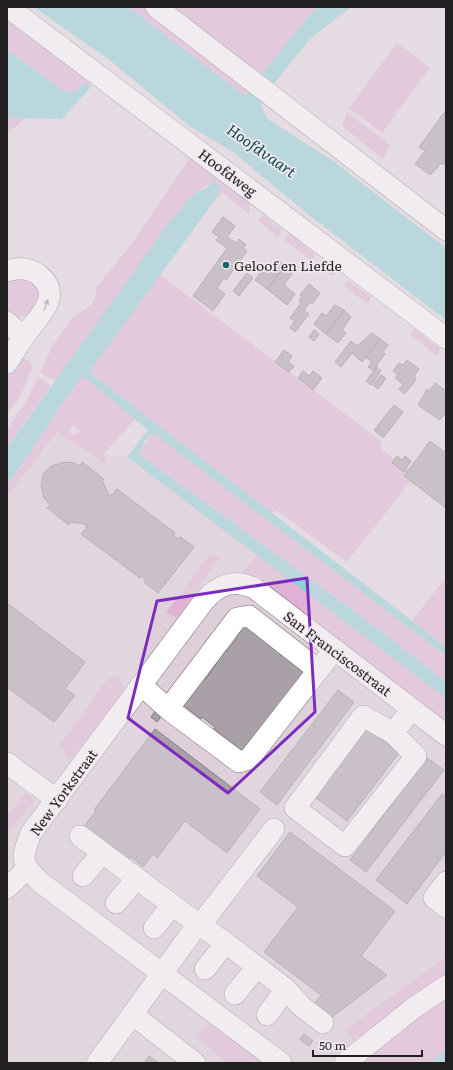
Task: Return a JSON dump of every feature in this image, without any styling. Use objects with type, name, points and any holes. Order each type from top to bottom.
[{"type":"street","name":"Hoofdweg","points":[[8,7],[446,338]]},
{"type":"street","points":[[156,7],[446,230]]},
{"type":"street","points":[[7,271],[22,268],[35,272],[45,281],[50,296],[45,311],[24,337],[7,363]]},
{"type":"street","points":[[7,322],[24,337]]},
{"type":"street","name":"San Franciscostraat","points":[[226,584],[240,583],[254,588],[446,735]]},
{"type":"street","name":"New Yorkstraat","points":[[27,869],[23,854],[31,833],[210,594],[226,584]]},
{"type":"street","points":[[168,709],[237,618],[249,616],[318,670]]},
{"type":"street","points":[[141,685],[168,709],[239,762],[249,759],[334,650]]},
{"type":"street","points":[[393,733],[412,709]]},
{"type":"street","points":[[363,716],[393,733],[416,756],[345,846],[295,808],[363,716]]},
{"type":"street","points":[[7,763],[57,800]]},
{"type":"street","points":[[97,1063],[198,924],[205,919],[274,829]]},
{"type":"street","points":[[80,836],[286,989],[301,1006],[323,1023]]},
{"type":"street","points":[[83,876],[102,852]]},
{"type":"street","points":[[7,888],[27,869],[40,882],[282,1063]]},
{"type":"street","points":[[116,903],[137,878]]},
{"type":"street","points":[[446,882],[434,898],[446,907]]},
{"type":"street","points":[[154,928],[172,905]]},
{"type":"street","points":[[205,969],[226,943]]},
{"type":"street","points":[[235,994],[257,967]]},
{"type":"street","points":[[345,1063],[415,1008],[446,986]]},
{"type":"street","points":[[267,1015],[286,989]]},
{"type":"street","points":[[133,1015],[195,1063]]},
{"type":"highlighted area","points":[[307,578],[315,712],[228,793],[128,718],[157,601]]},
{"type":"shaded area","points":[[129,7],[145,7],[247,84],[251,90],[245,96]]},
{"type":"shaded area","points":[[174,7],[317,7],[292,36],[262,76]]},
{"type":"shaded area","points":[[7,14],[92,82],[87,86],[83,84],[75,92],[64,91],[7,50]]},
{"type":"shaded area","points":[[397,43],[430,68],[382,133],[349,108]]},
{"type":"shaded area","points":[[347,112],[390,145],[383,159],[342,126]]},
{"type":"shaded area","points":[[10,116],[23,117],[24,120],[7,133],[7,118]]},
{"type":"shaded area","points":[[192,155],[251,200],[249,214],[223,193],[216,199],[221,187],[213,181],[192,196],[55,381],[40,372],[53,345],[73,317],[89,307],[95,299],[96,288],[133,242]]},
{"type":"shaded area","points":[[263,215],[282,230],[278,237],[258,221]]},
{"type":"shaded area","points":[[290,234],[315,254],[312,261],[284,240]]},
{"type":"shaded area","points":[[325,261],[336,270],[333,276],[320,268]]},
{"type":"shaded area","points":[[159,274],[382,442],[380,448],[409,470],[410,482],[347,562],[276,510],[271,513],[89,372]]},
{"type":"shaded area","points":[[21,276],[36,284],[40,298],[30,315],[16,317],[7,312],[7,281]]},
{"type":"shaded area","points":[[348,280],[371,297],[368,304],[344,286]]},
{"type":"shaded area","points":[[414,329],[440,349],[437,356],[410,334]]},
{"type":"shaded area","points":[[22,356],[33,365],[21,395],[7,414],[7,376]]},
{"type":"shaded area","points":[[83,375],[135,419],[104,454],[106,464],[57,432],[7,497],[7,484],[21,467],[37,439]],"holes":[[[75,425],[76,429],[81,432],[73,435],[68,430]]]},
{"type":"shaded area","points":[[38,377],[51,386],[7,447],[7,429],[27,400]]},
{"type":"shaded area","points":[[57,432],[105,463],[104,454],[127,457],[446,692],[446,1063],[7,1063],[7,497]]},
{"type":"shaded area","points":[[153,432],[446,656],[446,682],[370,623],[139,454]]},
{"type":"shaded area","points":[[210,554],[220,557],[178,617],[166,613]]},
{"type":"shaded area","points":[[258,554],[446,698],[446,721],[242,572]]},
{"type":"shaded area","points":[[446,577],[446,647],[412,621]]},
{"type":"shaded area","points":[[119,676],[125,689],[69,761],[60,745],[108,678]]},
{"type":"shaded area","points":[[25,793],[36,800],[7,833],[7,817]]},
{"type":"shaded area","points":[[446,957],[446,974],[353,1041],[345,1030]]},
{"type":"shaded area","points":[[446,997],[446,1050],[430,1063],[362,1063],[398,1033]]},
{"type":"shaded area","points":[[210,1022],[264,1063],[227,1063],[195,1036]]},
{"type":"water","name":"Hoofdvaart","points":[[34,7],[129,7],[245,96],[317,7],[351,7],[311,38],[262,98],[261,106],[268,119],[333,161],[446,248],[446,320],[309,215],[233,152],[188,125],[112,62]]},
{"type":"water","points":[[7,50],[64,91],[75,92],[84,83],[91,86],[85,95],[62,119],[7,118]]},
{"type":"water","points":[[213,181],[221,187],[216,199],[89,372],[446,647],[446,656],[153,433],[145,441],[139,454],[370,623],[446,682],[446,698],[127,457],[148,430],[83,376],[63,402],[27,457],[7,484],[7,448],[168,224],[192,196],[206,188]]},
{"type":"water","points":[[446,1050],[446,1063],[430,1063]]},
{"type":"building","points":[[446,110],[446,166],[442,163],[430,175],[415,164],[425,151],[419,147]]},
{"type":"building","name":"Geloof en Liefde","points":[[223,217],[235,226],[227,237],[236,243],[239,239],[246,245],[243,248],[247,251],[226,280],[224,278],[217,288],[225,294],[213,311],[193,296],[227,248],[216,240],[219,237],[212,232]]},
{"type":"building","points":[[277,260],[286,265],[267,289],[255,280],[263,269],[267,272]]},
{"type":"building","points":[[286,265],[293,272],[284,285],[295,294],[287,305],[267,289]]},
{"type":"building","points":[[247,273],[253,278],[239,296],[233,291]]},
{"type":"building","points":[[309,284],[320,293],[312,304],[310,302],[304,310],[309,314],[295,332],[290,328],[295,321],[290,318],[301,303],[299,301],[302,296],[300,295]]},
{"type":"building","points":[[335,305],[344,310],[326,334],[314,324],[322,313],[326,316]]},
{"type":"building","points":[[344,310],[351,317],[342,330],[346,333],[338,343],[326,334]]},
{"type":"building","points":[[314,330],[319,334],[314,341],[309,337]]},
{"type":"building","points":[[372,333],[380,339],[362,362],[352,353],[341,367],[335,362],[351,341],[357,346]]},
{"type":"building","points":[[380,339],[388,345],[383,352],[385,354],[377,364],[377,369],[374,371],[368,367],[372,362],[366,357]]},
{"type":"building","points":[[284,350],[292,356],[288,362],[294,366],[289,372],[275,362]]},
{"type":"building","points":[[407,360],[419,369],[414,376],[416,378],[414,383],[404,394],[399,389],[403,384],[395,378],[398,375],[393,371],[399,363],[403,365]]},
{"type":"building","points":[[376,368],[381,371],[371,385],[366,381]]},
{"type":"building","points":[[303,371],[309,376],[313,371],[322,378],[313,390],[298,378]]},
{"type":"building","points":[[381,375],[386,378],[378,389],[373,385]]},
{"type":"building","points":[[435,383],[446,391],[446,412],[440,420],[418,405],[427,389],[429,391]]},
{"type":"building","points":[[394,405],[403,412],[383,438],[374,430]]},
{"type":"building","points":[[430,441],[446,453],[446,508],[404,476]]},
{"type":"building","points":[[397,456],[402,460],[405,456],[411,461],[404,472],[392,463]]},
{"type":"building","points":[[65,462],[74,463],[80,466],[82,462],[104,479],[102,480],[108,496],[113,494],[117,489],[175,533],[173,535],[178,539],[180,537],[194,547],[158,593],[144,582],[146,580],[141,576],[140,578],[81,534],[86,529],[86,524],[69,522],[69,525],[47,508],[50,505],[44,498],[41,486],[43,474],[51,466]]},
{"type":"building","points":[[7,603],[85,662],[65,689],[75,695],[54,722],[7,687]]},
{"type":"building","points":[[246,622],[308,670],[245,753],[214,729],[215,727],[202,717],[201,719],[183,705],[204,677],[206,679],[225,650],[227,651],[237,638],[235,637]]},
{"type":"building","points":[[338,690],[354,702],[277,805],[260,792]]},
{"type":"building","points":[[156,710],[162,715],[157,722],[151,717]]},
{"type":"building","points":[[367,728],[399,753],[347,821],[315,797]]},
{"type":"building","points":[[155,729],[260,809],[227,853],[185,821],[157,858],[153,854],[143,867],[131,857],[128,862],[83,828],[96,811],[94,810]]},
{"type":"building","points":[[427,758],[444,770],[366,872],[350,860]]},
{"type":"building","points":[[442,794],[446,797],[446,852],[407,904],[376,880]]},
{"type":"building","points":[[290,832],[395,911],[361,956],[387,975],[332,1017],[314,1004],[321,995],[264,952],[298,907],[257,876]]},
{"type":"building","points":[[304,1034],[313,1041],[309,1046],[300,1039]]},
{"type":"building","points":[[149,1056],[159,1063],[144,1063]]},
{"type":"place","name":"Geloof en Liefde","points":[[226,265]]}]
